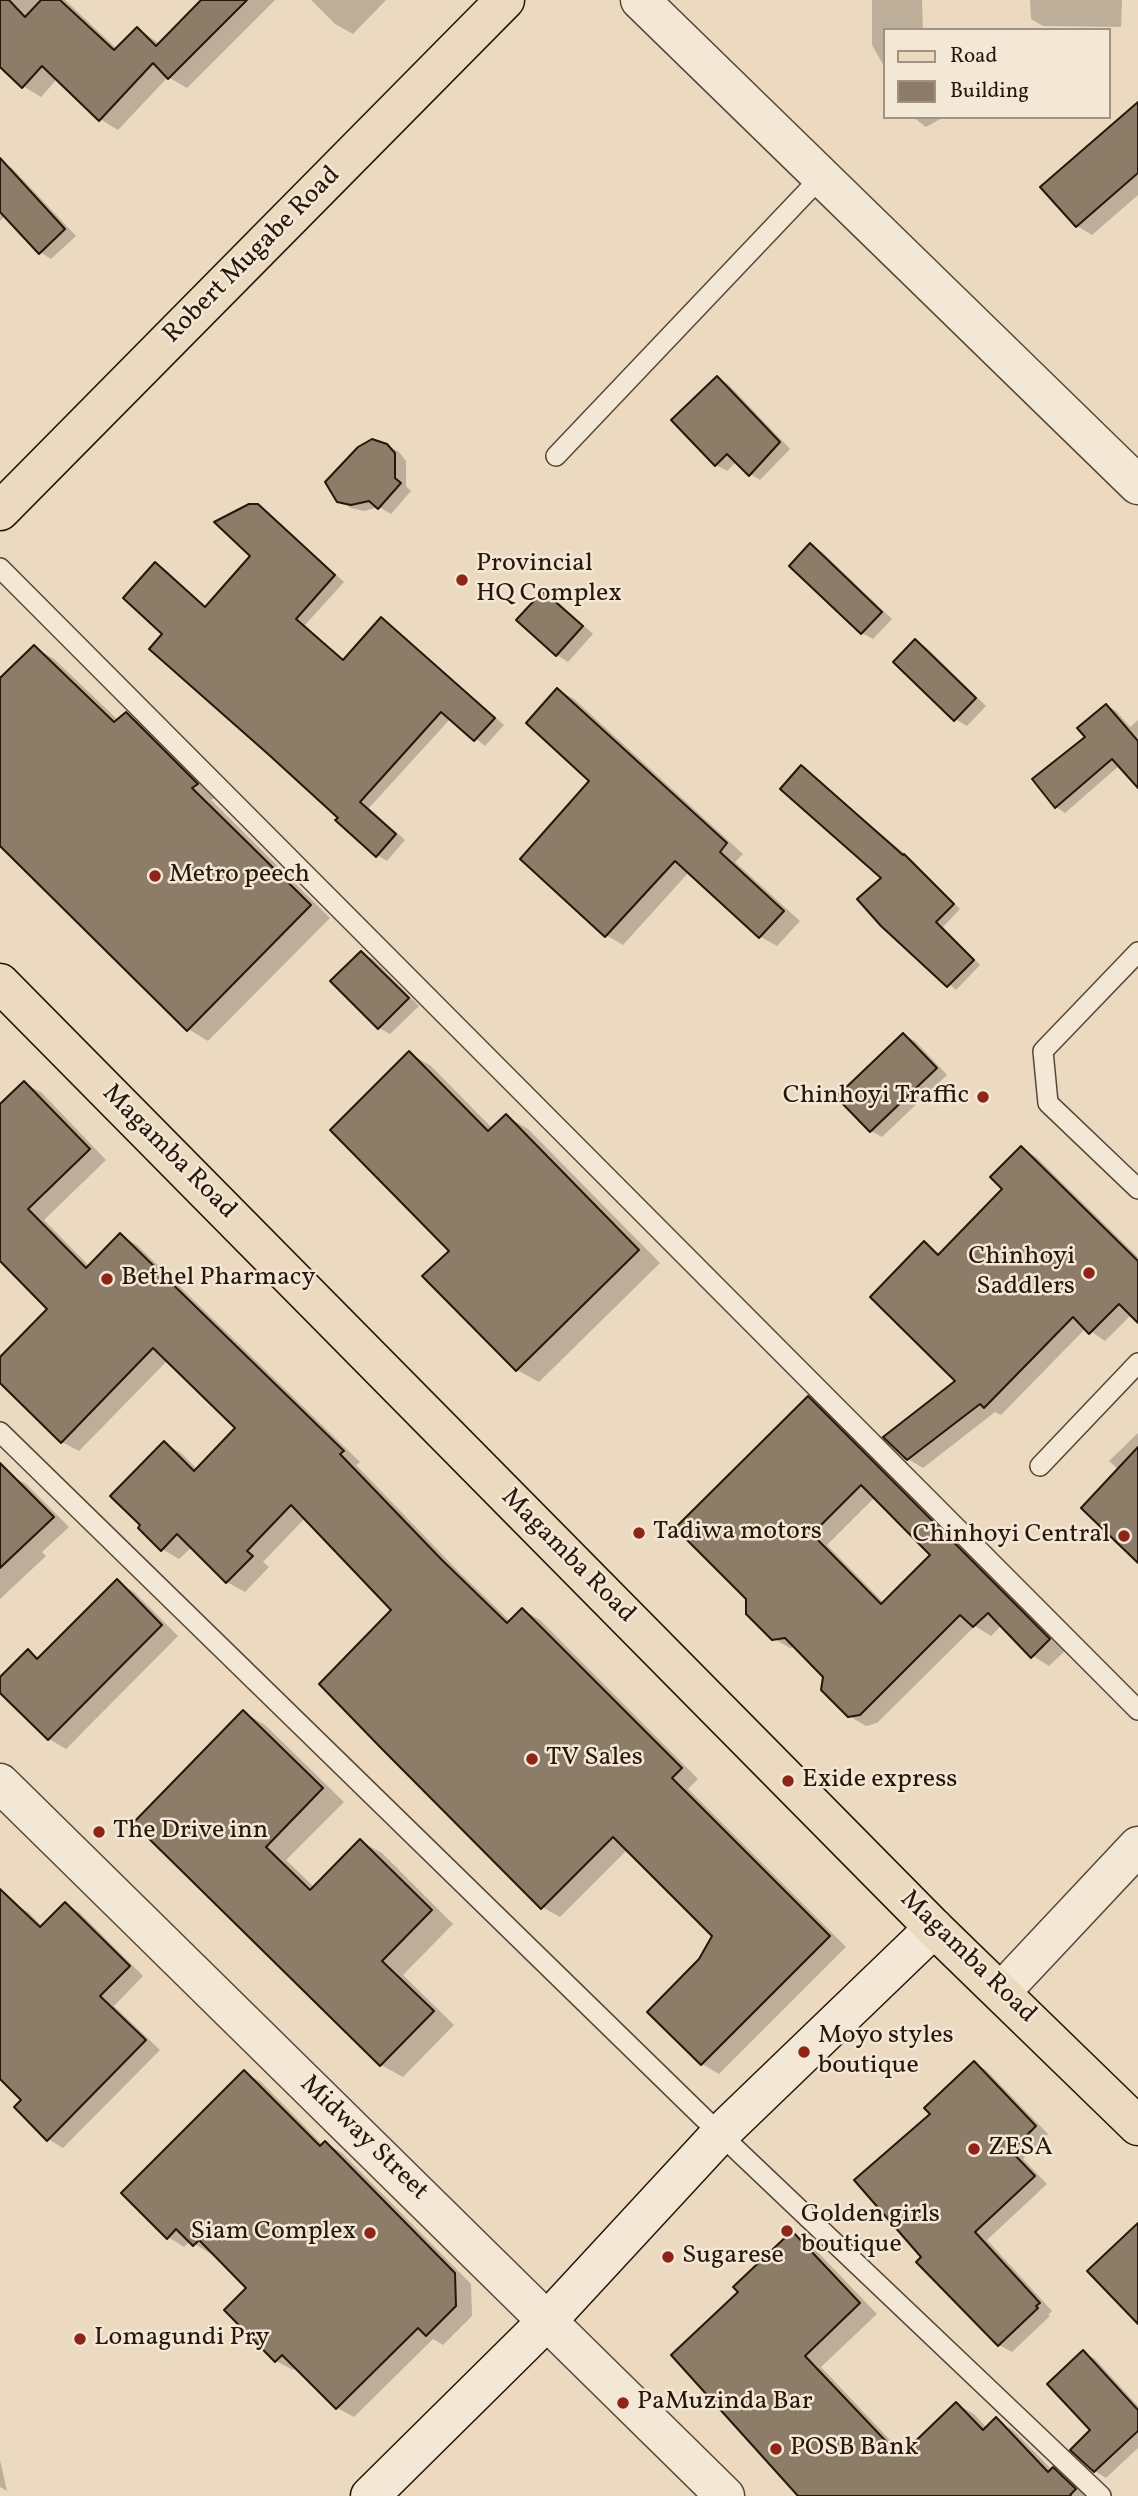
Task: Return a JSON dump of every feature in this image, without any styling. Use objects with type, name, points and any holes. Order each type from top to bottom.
[{"type":"main road","name":"Robert Mugabe Road","points":[[0,511],[505,0]]},
{"type":"main road","name":"Magamba Road","points":[[0,983],[934,1928],[1138,2126]]},
{"type":"street","points":[[640,0],[1138,485]]},
{"type":"street","name":"Midway Street","points":[[0,1783],[725,2496]]},
{"type":"street","points":[[1001,1992],[1138,1846]]},
{"type":"street","points":[[370,2496],[548,2320],[720,2134],[934,1928]]},
{"type":"lane","points":[[556,456],[822,176]]},
{"type":"lane","points":[[0,568],[1138,1710]]},
{"type":"lane","points":[[1138,952],[1043,1051],[1048,1103],[1138,1189]]},
{"type":"lane","points":[[1040,1466],[1138,1363]]},
{"type":"lane","points":[[0,1432],[720,2134],[1101,2496]]},
{"type":"building","points":[[0,0],[9,0],[25,17],[41,0],[60,0],[114,50],[137,27],[156,46],[201,0],[247,0],[168,79],[153,63],[99,121],[42,66],[22,88],[0,67]]},
{"type":"building","points":[[1138,102],[1138,173],[1076,227],[1040,187]]},
{"type":"building","points":[[0,158],[65,229],[39,254],[0,212]]},
{"type":"building","points":[[717,376],[780,442],[749,476],[727,454],[715,466],[671,420]]},
{"type":"building","points":[[372,439],[387,444],[395,453],[395,478],[401,483],[378,509],[369,501],[351,505],[337,502],[325,482],[358,447]]},
{"type":"building","points":[[249,504],[258,504],[335,575],[296,619],[343,660],[381,617],[495,718],[474,741],[441,712],[360,802],[396,834],[376,857],[335,820],[338,818],[149,649],[162,634],[123,598],[155,562],[205,607],[250,556],[214,522]]},
{"type":"building","points":[[810,543],[882,612],[861,634],[789,566]]},
{"type":"building","points":[[543,591],[583,626],[556,656],[516,620]]},
{"type":"building","points":[[915,639],[976,698],[954,721],[893,662]]},
{"type":"building","name":"Metro peech","points":[[34,645],[114,722],[126,712],[198,784],[192,788],[311,905],[187,1031],[0,846],[0,678]]},
{"type":"building","points":[[557,688],[727,843],[720,852],[784,911],[759,938],[675,861],[605,937],[520,859],[589,781],[526,723]]},
{"type":"building","points":[[1106,704],[1138,741],[1138,788],[1112,759],[1055,808],[1032,779],[1085,737],[1077,728]]},
{"type":"building","points":[[801,765],[904,854],[954,904],[936,922],[974,960],[947,987],[881,926],[857,899],[881,878],[780,789]]},
{"type":"building","points":[[361,951],[409,998],[378,1029],[330,981]]},
{"type":"building","points":[[903,1033],[937,1068],[870,1132],[836,1097]]},
{"type":"building","points":[[409,1051],[488,1131],[506,1114],[639,1250],[516,1371],[422,1276],[449,1251],[330,1130]]},
{"type":"building","points":[[24,1081],[90,1149],[28,1209],[86,1268],[120,1233],[344,1451],[340,1454],[507,1623],[522,1608],[682,1768],[672,1778],[830,1936],[701,2065],[647,2012],[699,1959],[712,1936],[613,1837],[541,1909],[382,1749],[319,1684],[391,1610],[291,1505],[247,1551],[253,1556],[226,1583],[177,1534],[161,1551],[138,1528],[140,1525],[110,1496],[164,1441],[194,1471],[235,1428],[153,1348],[61,1443],[0,1383],[0,1357],[47,1309],[0,1261],[0,1104]]},
{"type":"building","points":[[1021,1146],[1138,1261],[1138,1323],[1119,1304],[1089,1334],[1073,1317],[984,1408],[980,1404],[907,1460],[883,1437],[955,1381],[870,1297],[924,1241],[938,1255],[1002,1189],[990,1177]]},
{"type":"building","points":[[808,1396],[1050,1639],[1031,1658],[988,1613],[973,1627],[960,1615],[860,1715],[848,1717],[821,1690],[823,1677],[785,1638],[772,1640],[746,1614],[746,1599],[675,1528]],"holes":[[[861,1485],[930,1555],[881,1604],[812,1534]]]},
{"type":"building","name":"Chinhoyi Central","points":[[1138,1447],[1138,1563],[1081,1508]]},
{"type":"building","points":[[0,1463],[54,1517],[0,1568]]},
{"type":"building","points":[[117,1579],[162,1625],[48,1740],[0,1693],[0,1677],[28,1649],[37,1659]]},
{"type":"building","points":[[243,1710],[323,1788],[266,1847],[310,1890],[360,1839],[432,1910],[382,1961],[434,2011],[380,2066],[133,1823]]},
{"type":"building","points":[[0,1889],[40,1927],[65,1902],[130,1966],[100,1996],[146,2040],[47,2141],[14,2107],[21,2100],[0,2079]]},
{"type":"building","points":[[974,2061],[1036,2126],[1011,2151],[1035,2176],[975,2232],[1040,2303],[998,2346],[916,2262],[921,2257],[854,2180],[930,2114],[924,2108]]},
{"type":"building","points":[[244,2070],[320,2146],[325,2141],[455,2273],[456,2306],[426,2336],[418,2328],[336,2409],[282,2355],[275,2362],[224,2310],[246,2288],[199,2240],[193,2246],[176,2229],[167,2239],[121,2193]]},
{"type":"building","points":[[1138,2223],[1138,2324],[1087,2271]]},
{"type":"building","points":[[792,2231],[860,2303],[805,2356],[900,2456],[956,2402],[983,2430],[996,2417],[1048,2472],[1053,2467],[1076,2489],[1071,2496],[798,2496],[671,2355],[738,2292],[733,2287]]},
{"type":"building","points":[[1083,2350],[1138,2410],[1138,2431],[1094,2472],[1070,2450],[1090,2430],[1047,2384]]},
{"type":"place","name":"Provincial HQ Complex","points":[[462,580]]},
{"type":"place","name":"Metro peech","points":[[155,876]]},
{"type":"place","name":"Chinhoyi Traffic","points":[[983,1097]]},
{"type":"place","name":"Chinhoyi Saddlers","points":[[1089,1273]]},
{"type":"place","name":"Bethel Pharmacy","points":[[107,1279]]},
{"type":"place","name":"Tadiwa motors","points":[[639,1533]]},
{"type":"place","name":"Chinhoyi Central","points":[[1124,1536]]},
{"type":"place","name":"TV Sales","points":[[532,1759]]},
{"type":"place","name":"Exide express","points":[[788,1781]]},
{"type":"place","name":"The Drive inn","points":[[99,1832]]},
{"type":"place","name":"Moyo styles boutique","points":[[804,2052]]},
{"type":"place","name":"ZESA","points":[[974,2149]]},
{"type":"place","name":"Golden girls boutique","points":[[787,2231]]},
{"type":"place","name":"Siam Complex","points":[[370,2233]]},
{"type":"place","name":"Sugarese","points":[[668,2257]]},
{"type":"place","name":"Lomagundi Pry","points":[[80,2339]]},
{"type":"place","name":"PaMuzinda Bar","points":[[623,2403]]},
{"type":"place","name":"POSB Bank","points":[[776,2449]]}]
